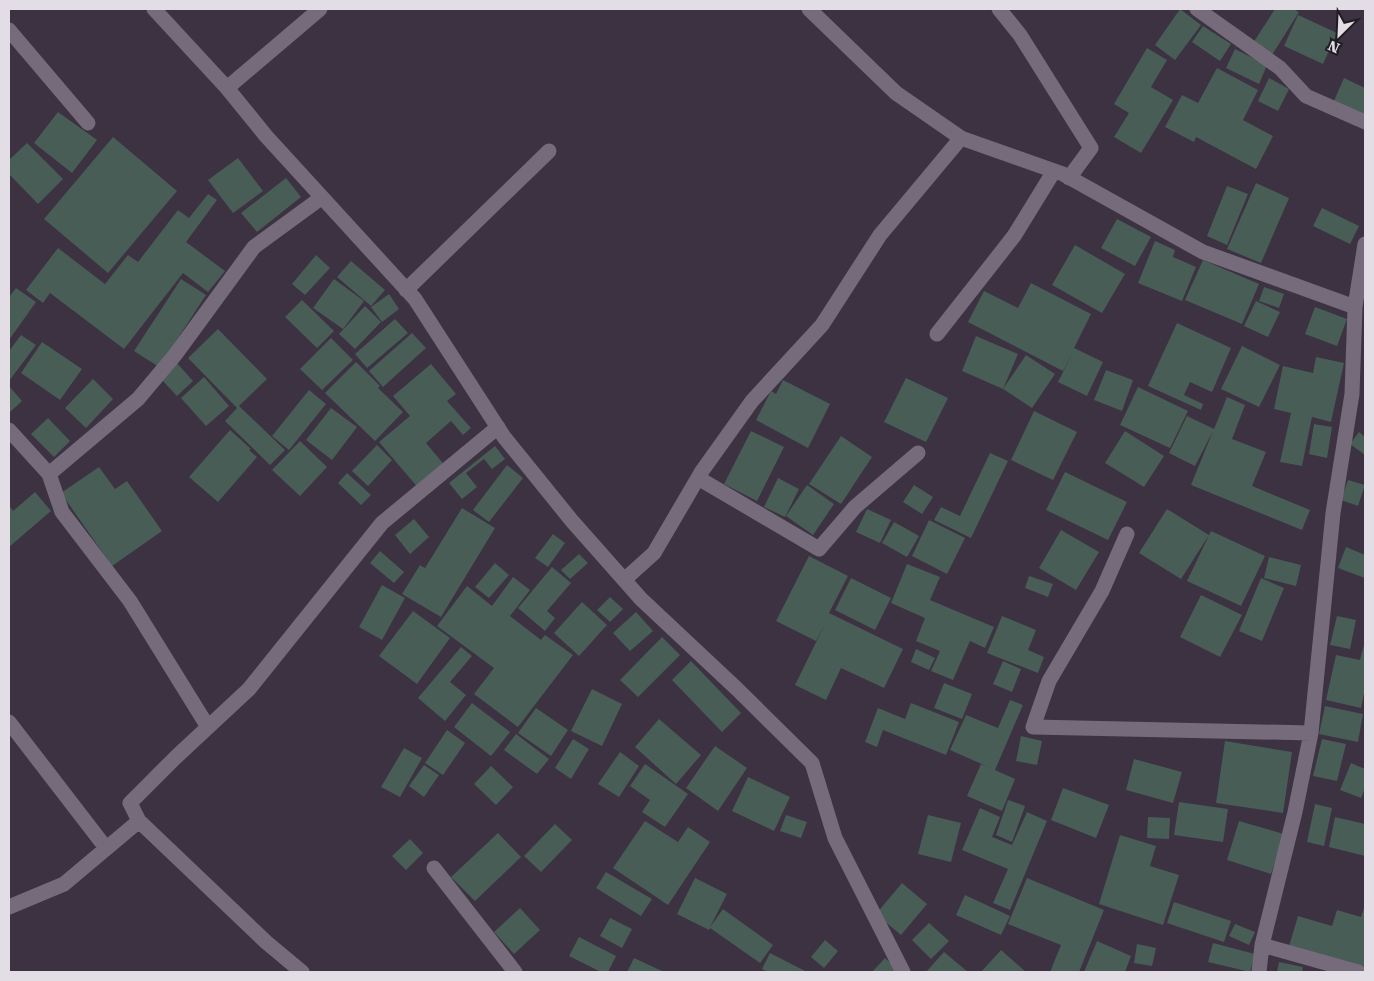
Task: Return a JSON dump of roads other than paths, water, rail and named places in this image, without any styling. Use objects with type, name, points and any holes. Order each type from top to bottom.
[{"type":"street","points":[[154,9],[227,88],[266,136],[321,198],[415,299],[498,427],[572,521],[641,599],[737,688],[812,763],[835,838],[903,972]]},
{"type":"street","points":[[227,88],[320,9]]},
{"type":"street","points":[[809,9],[896,92],[961,138],[1069,178],[1202,252],[1355,308]]},
{"type":"street","points":[[999,9],[1020,35],[1091,148],[1069,178]]},
{"type":"street","points":[[1198,9],[1280,68],[1306,96],[1365,122]]},
{"type":"street","points":[[9,30],[88,123]]},
{"type":"street","points":[[624,580],[654,553],[698,478],[752,402],[822,325],[880,235],[961,138]]},
{"type":"street","points":[[406,290],[549,150]]},
{"type":"street","points":[[937,334],[1014,236],[1054,171]]},
{"type":"street","points":[[50,474],[138,400],[175,355],[254,247],[321,198]]},
{"type":"street","points":[[1259,972],[1262,945],[1295,812],[1311,733],[1333,513],[1352,394],[1355,308],[1365,244]]},
{"type":"street","points":[[302,972],[266,942],[139,821],[130,803],[249,689],[382,523],[498,427]]},
{"type":"street","points":[[9,430],[50,474],[62,512],[130,601],[208,727]]},
{"type":"street","points":[[698,478],[819,549],[855,507],[918,453]]},
{"type":"street","points":[[1127,534],[1102,591],[1049,681],[1033,727],[1311,733]]},
{"type":"street","points":[[9,722],[106,848]]},
{"type":"street","points":[[9,907],[64,884],[139,821]]},
{"type":"street","points":[[434,868],[515,972]]},
{"type":"street","points":[[1262,945],[1358,972]]}]
